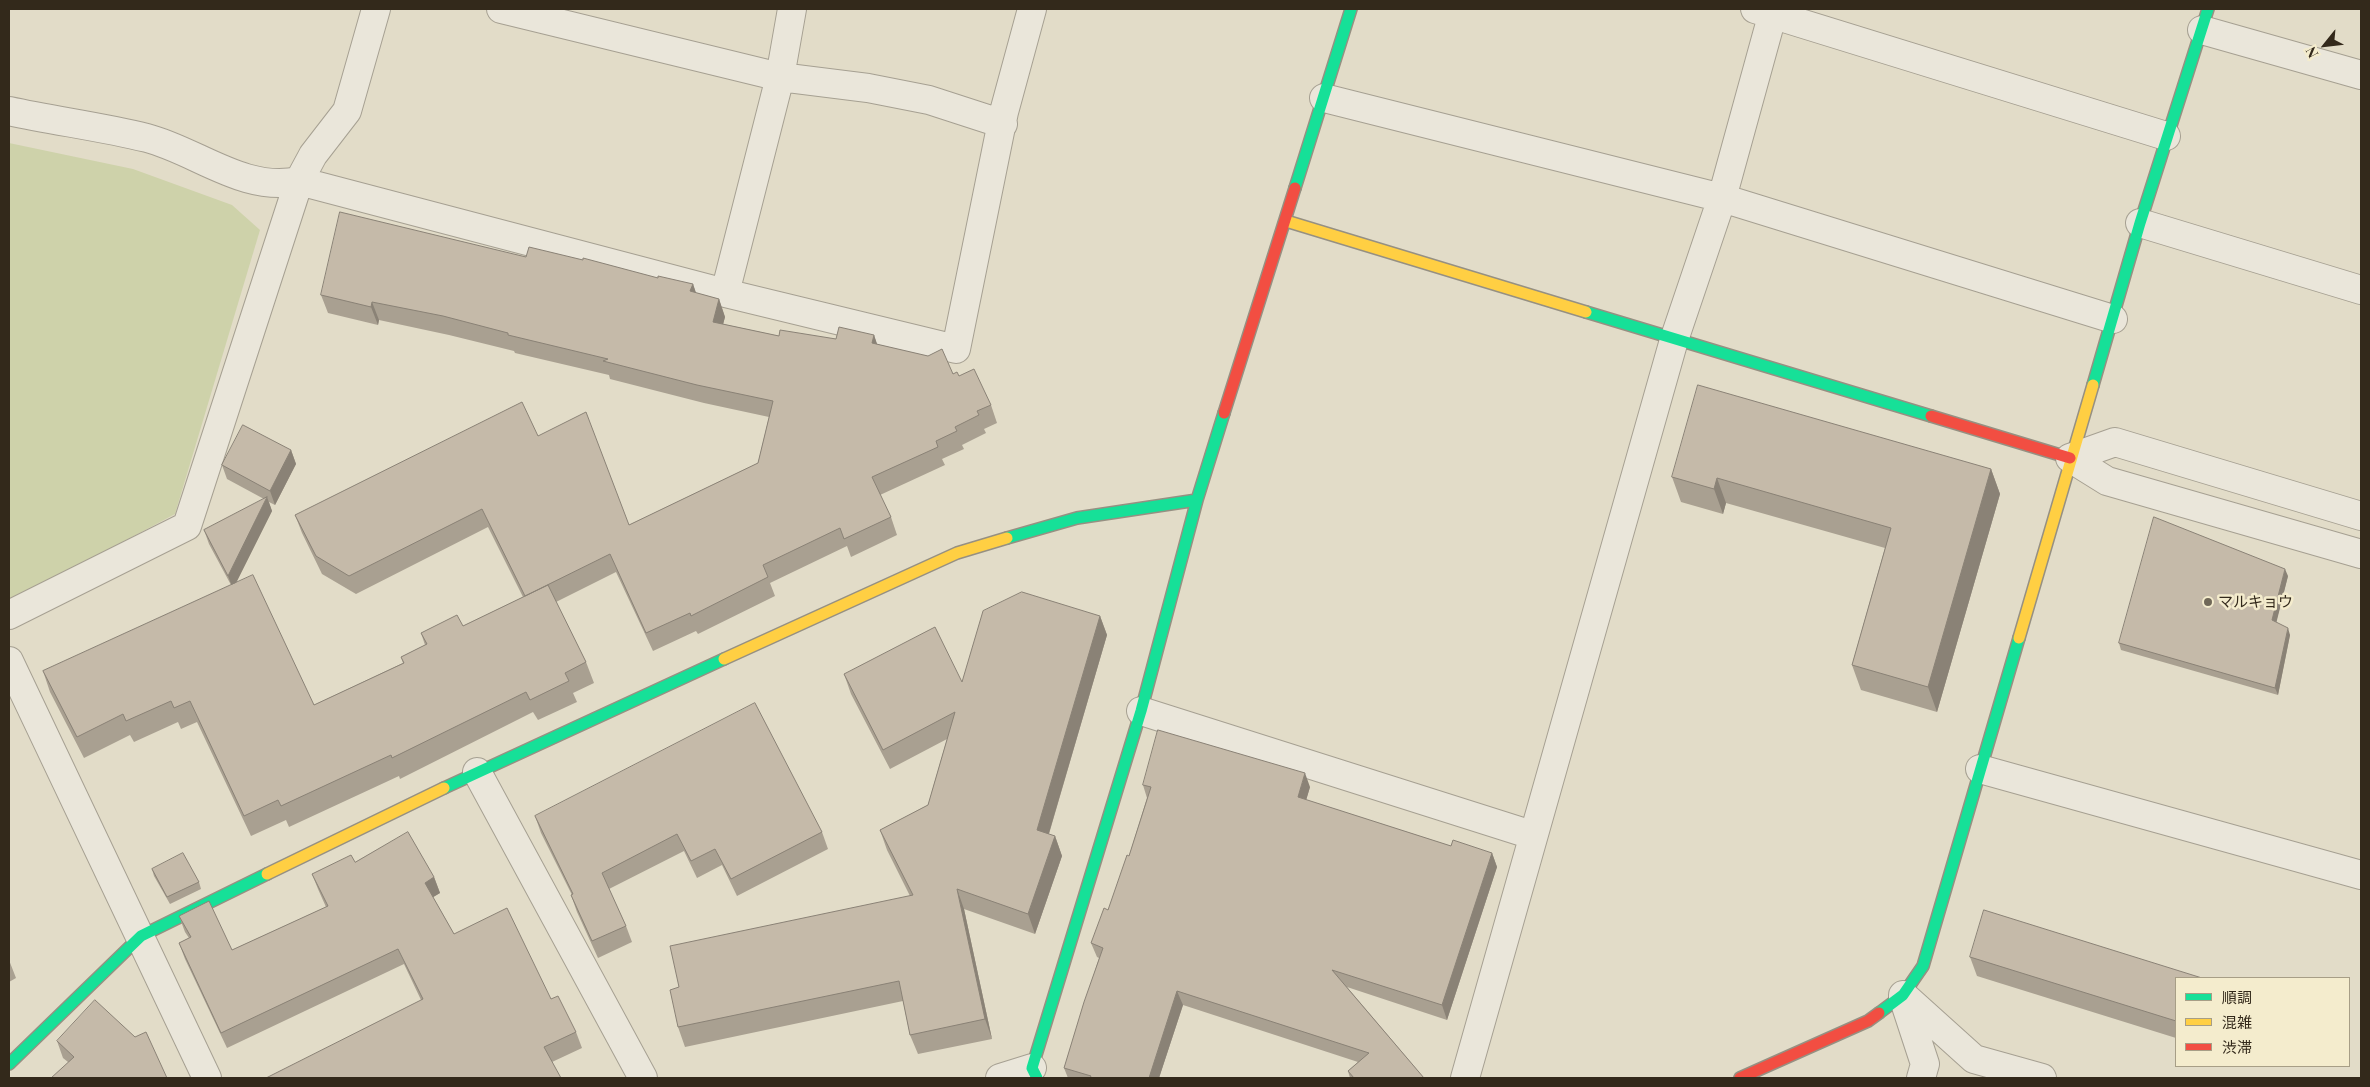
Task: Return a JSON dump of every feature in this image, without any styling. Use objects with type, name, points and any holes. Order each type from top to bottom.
[{"type":"street","points":[[9,615],[187,526],[299,181],[312,155],[347,111],[376,9]]},
{"type":"street","points":[[501,9],[780,77],[868,88],[929,100],[1003,124]]},
{"type":"street","points":[[725,294],[780,77],[792,9]]},
{"type":"street","points":[[9,111],[149,138],[244,178],[287,183],[299,181],[725,294],[956,349],[1003,124],[1032,9]]},
{"type":"street","points":[[1000,1078],[1034,1073],[1140,711],[1197,500],[1351,9]]},
{"type":"street","points":[[1465,1078],[1532,835],[1674,340],[1722,198],[1767,10],[2166,136]]},
{"type":"street","points":[[1740,1078],[1868,1021],[1903,995],[1923,966],[2070,458],[2166,136],[2205,19],[2361,75]]},
{"type":"street","points":[[1324,98],[1722,198],[2113,319]]},
{"type":"street","points":[[1286,221],[1674,340],[2070,458],[2108,481],[2361,554]]},
{"type":"street","points":[[2140,223],[2361,290]]},
{"type":"street","points":[[2070,458],[2115,442],[2361,516]]},
{"type":"street","points":[[9,1064],[141,936],[477,772],[957,554],[1078,518],[1197,500]]},
{"type":"street","points":[[9,661],[207,1078]]},
{"type":"street","points":[[1140,711],[1532,835]]},
{"type":"street","points":[[1980,769],[2361,875]]},
{"type":"street","points":[[477,772],[643,1078]]},
{"type":"street","points":[[1903,995],[1925,1064],[1921,1078]]},
{"type":"street","points":[[1903,995],[1974,1059],[2042,1078]]},
{"type":"green space","points":[[9,143],[133,169],[232,205],[260,230],[175,514],[9,603]]},
{"type":"building","points":[[340,212],[526,257],[529,247],[583,260],[583,258],[658,278],[658,276],[693,284],[690,291],[719,299],[713,322],[779,336],[780,330],[836,339],[839,327],[874,335],[872,343],[928,356],[942,349],[953,374],[957,372],[959,376],[974,369],[991,405],[977,411],[979,415],[955,427],[957,431],[936,441],[938,447],[872,477],[891,517],[844,539],[840,528],[763,565],[768,577],[691,616],[690,613],[646,633],[610,554],[525,596],[482,509],[349,576],[316,556],[295,515],[522,402],[538,436],[586,412],[629,525],[758,463],[773,401],[697,385],[603,361],[608,359],[508,335],[508,333],[443,316],[372,302],[371,307],[321,295]]},
{"type":"building","points":[[1698,385],[1991,469],[1928,687],[1852,665],[1891,528],[1717,478],[1714,489],[1672,477]]},
{"type":"building","points":[[243,425],[291,450],[270,491],[222,465]]},
{"type":"building","points":[[267,497],[228,576],[204,530]]},
{"type":"building","name":"マルキョウ","points":[[2154,517],[2285,569],[2272,620],[2288,628],[2275,688],[2119,643]]},
{"type":"building","points":[[253,575],[314,705],[404,663],[401,657],[427,644],[421,633],[457,615],[463,626],[548,585],[586,662],[565,673],[569,681],[530,700],[526,692],[392,758],[391,755],[281,806],[278,800],[244,816],[190,701],[174,708],[171,701],[126,721],[123,714],[77,737],[43,671]]},
{"type":"building","points":[[1022,592],[1100,616],[1037,830],[1055,836],[1028,914],[957,889],[985,1019],[910,1035],[899,981],[678,1027],[670,990],[679,987],[670,946],[913,895],[880,830],[928,805],[955,712],[883,750],[844,674],[935,627],[962,682],[983,611]]},
{"type":"building","points":[[755,703],[822,832],[731,879],[715,849],[691,861],[677,834],[602,873],[626,926],[592,941],[571,895],[573,894],[535,816]]},
{"type":"building","points":[[1158,730],[1305,773],[1298,797],[1451,846],[1453,840],[1492,853],[1442,1005],[1332,970],[1424,1078],[1354,1078],[1348,1071],[1369,1053],[1177,991],[1149,1078],[1090,1078],[1091,1076],[1064,1068],[1103,948],[1091,943],[1104,908],[1108,910],[1127,855],[1129,856],[1151,787],[1143,785]]},
{"type":"building","points":[[408,832],[434,877],[425,883],[454,934],[507,908],[551,999],[558,996],[576,1032],[544,1047],[561,1078],[266,1078],[423,999],[398,949],[221,1033],[179,943],[191,937],[179,916],[209,901],[232,950],[328,906],[312,874],[351,855],[355,862]]},
{"type":"building","points":[[183,853],[199,882],[167,897],[152,869]]},
{"type":"building","points":[[1984,910],[2199,977],[2175,977],[2175,1021],[1970,957]]},
{"type":"building","points":[[95,1000],[135,1037],[146,1032],[167,1078],[51,1078],[74,1057],[57,1041]]},
{"type":"traffic: fast","points":[[1295,188],[1351,9]]},
{"type":"traffic: fast","points":[[2093,385],[2140,223],[2208,9]]},
{"type":"traffic: fast","points":[[1586,312],[1931,416]]},
{"type":"traffic: fast","points":[[1037,1078],[1032,1068],[1141,711],[1197,500],[1224,413]]},
{"type":"traffic: fast","points":[[1007,538],[1077,518],[1197,500]]},
{"type":"traffic: fast","points":[[1879,1013],[1903,995],[1923,966],[2019,638]]},
{"type":"traffic: fast","points":[[444,788],[724,659]]},
{"type":"traffic: fast","points":[[9,1064],[141,936],[267,874]]},
{"type":"traffic: slow","points":[[1286,221],[1586,312]]},
{"type":"traffic: slow","points":[[2019,638],[2093,385]]},
{"type":"traffic: slow","points":[[724,659],[957,553],[1007,538]]},
{"type":"traffic: slow","points":[[267,874],[444,788]]},
{"type":"traffic: jam","points":[[1224,413],[1295,188]]},
{"type":"traffic: jam","points":[[1931,416],[2070,458]]},
{"type":"traffic: jam","points":[[1740,1078],[1868,1021],[1879,1013]]},
{"type":"place","name":"マルキョウ","points":[[2208,602]]}]
